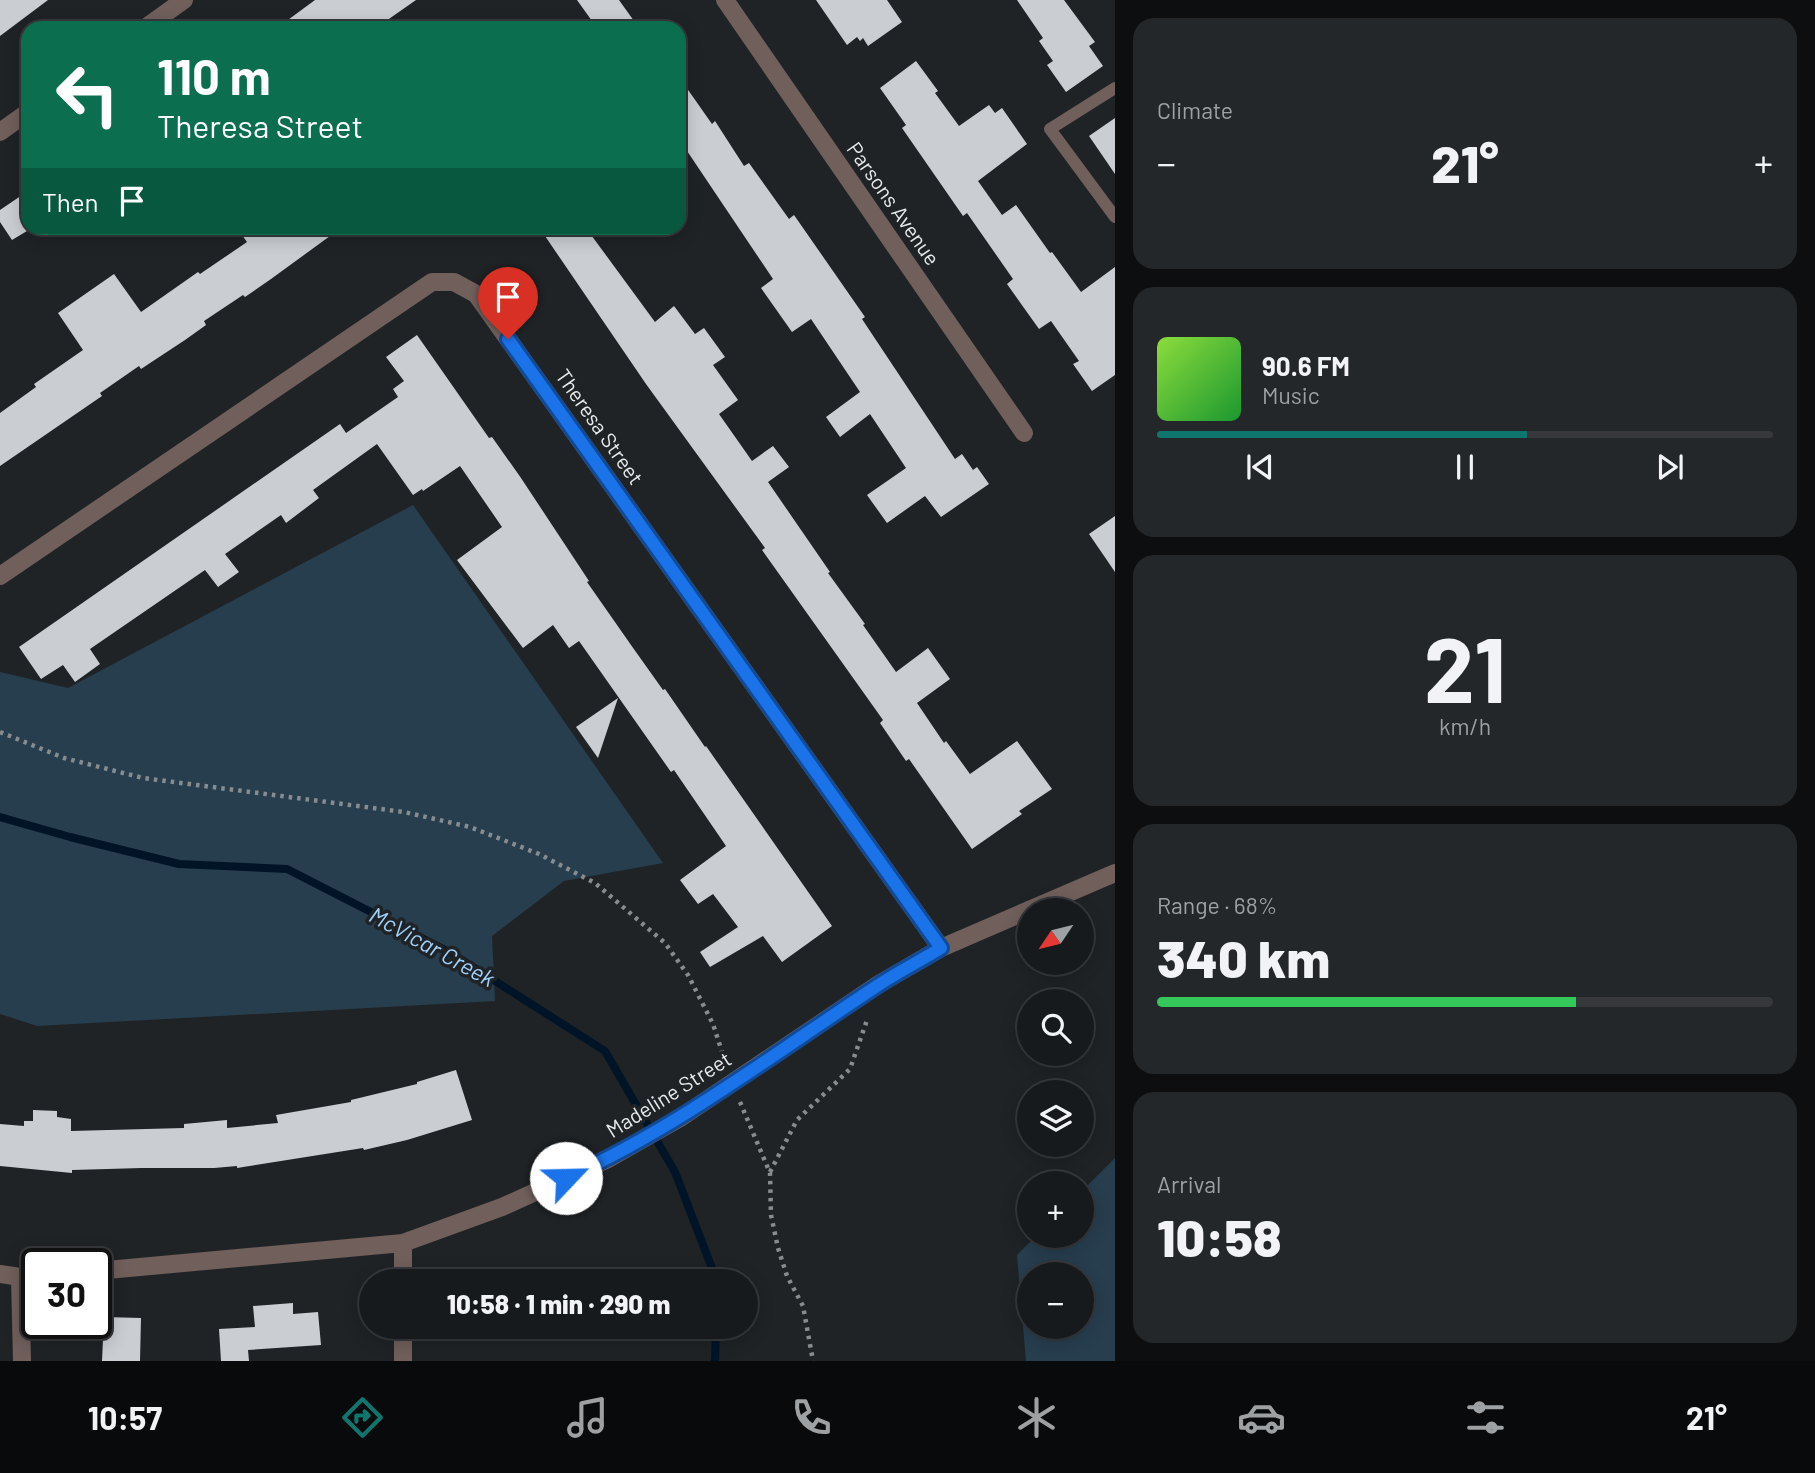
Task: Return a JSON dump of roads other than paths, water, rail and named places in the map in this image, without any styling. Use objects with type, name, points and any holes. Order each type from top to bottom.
[{"type":"street","points":[[155,21],[184,0]]},
{"type":"street","name":"Parsons Avenue","points":[[725,0],[1024,433]]},
{"type":"street","points":[[0,132],[21,117]]},
{"type":"street","name":"Theresa Street","points":[[0,576],[432,282],[454,282],[476,294],[941,948]]},
{"type":"street","name":"Madeline Street","points":[[1057,898],[1115,873]]},
{"type":"street","name":"Madeline Street","points":[[112,1269],[403,1243],[502,1207],[608,1159],[680,1118],[879,984],[941,948],[1017,915]]},
{"type":"street","points":[[403,1243],[403,1269]]},
{"type":"street","points":[[0,1274],[21,1276]]},
{"type":"street","points":[[22,1361],[24,1339]]},
{"type":"street","points":[[403,1339],[403,1361]]},
{"type":"lane","points":[[1115,88],[1050,129],[1115,217]]},
{"type":"waterway","name":"McVicar Creek","points":[[0,817],[179,864],[287,869],[451,953],[605,1051],[675,1172],[712,1269]]},
{"type":"waterway","name":"McVicar Creek","points":[[715,1361],[716,1339]]}]
